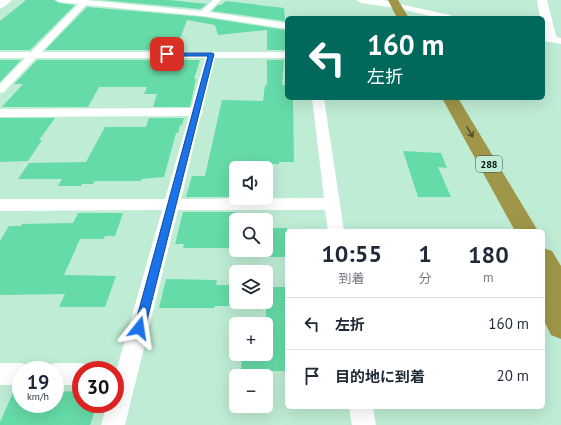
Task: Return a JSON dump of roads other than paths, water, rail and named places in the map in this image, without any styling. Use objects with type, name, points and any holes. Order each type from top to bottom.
[{"type":"highway","points":[[388,2],[391,16]]},
{"type":"highway","points":[[388,2],[401,16]]},
{"type":"highway","name":"288","points":[[434,100],[485,183],[509,229]]},
{"type":"highway","name":"288","points":[[451,100],[527,229]]},
{"type":"highway","points":[[545,261],[561,289]]},
{"type":"highway","points":[[545,296],[561,325]]},
{"type":"street","points":[[0,5],[7,0]]},
{"type":"street","points":[[58,0],[203,14],[285,26]]},
{"type":"street","points":[[203,14],[217,0]]},
{"type":"street","points":[[362,0],[388,2],[442,16]]},
{"type":"street","points":[[542,0],[552,40]]},
{"type":"street","points":[[0,90],[85,2]]},
{"type":"street","points":[[124,364],[173,205],[212,54]]},
{"type":"street","points":[[0,55],[285,55]]},
{"type":"street","points":[[318,100],[336,229]]},
{"type":"street","points":[[0,113],[197,112]]},
{"type":"street","points":[[0,205],[332,204]]},
{"type":"street","points":[[0,374],[12,374]]},
{"type":"street","points":[[361,409],[364,425]]},
{"type":"street","points":[[114,425],[116,413]]}]
